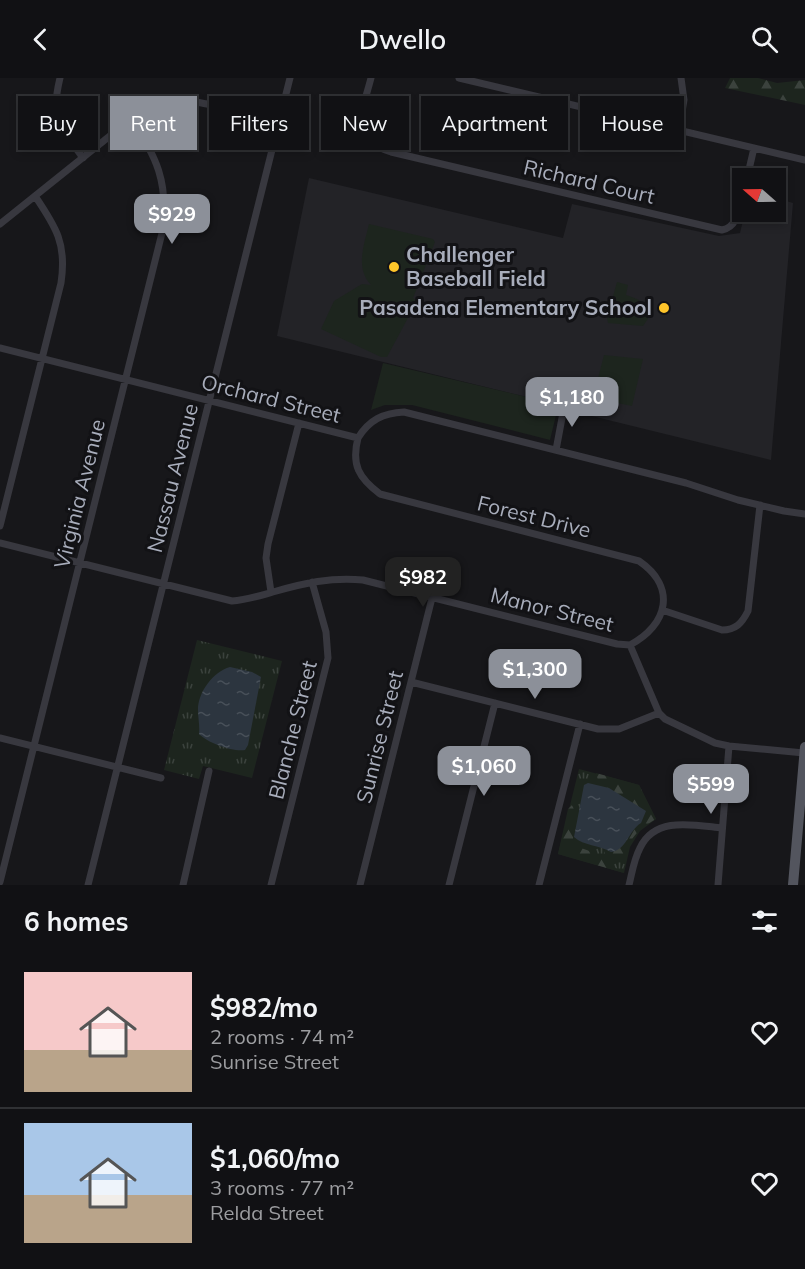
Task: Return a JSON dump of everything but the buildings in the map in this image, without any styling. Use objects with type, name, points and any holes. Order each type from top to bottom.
[{"type":"main road","points":[[793,885],[802,822],[805,747]]},
{"type":"street","points":[[60,78],[55,99],[55,114],[60,126],[83,158]]},
{"type":"street","name":"Nassau Avenue","points":[[285,96],[290,78]]},
{"type":"street","name":"Richard Court","points":[[371,78],[360,123],[363,134],[376,147],[722,230],[727,230],[735,222]]},
{"type":"street","points":[[459,78],[580,107]]},
{"type":"street","points":[[681,78],[683,96]]},
{"type":"street","points":[[684,131],[805,160]]},
{"type":"street","points":[[1,221],[110,136]]},
{"type":"street","points":[[749,168],[754,148]]},
{"type":"street","name":"Virginia Avenue","points":[[0,882],[163,229],[166,206],[164,183],[151,150]]},
{"type":"street","name":"Nassau Avenue","points":[[88,885],[271,150]]},
{"type":"street","points":[[0,526],[64,264],[59,236],[35,196]]},
{"type":"street","name":"Orchard Street","points":[[0,348],[358,438],[365,427],[377,418],[392,412],[404,412],[686,483],[738,501],[805,514]]},
{"type":"street","points":[[556,450],[565,402]]},
{"type":"street","points":[[271,592],[266,558],[268,544],[298,423]]},
{"type":"street","name":"Forest Drive","points":[[358,438],[355,451],[358,470],[368,485],[380,494],[639,561],[651,569],[659,580],[663,593],[662,610]]},
{"type":"street","points":[[630,645],[654,628],[662,610],[722,630],[738,626],[744,620],[748,611],[760,505]]},
{"type":"street","name":"Manor Street","points":[[0,543],[232,601],[247,600],[312,582],[334,579],[363,580],[617,644],[630,645],[659,713]]},
{"type":"street","name":"Blanche Street","points":[[272,885],[328,658],[326,632],[312,582]]},
{"type":"street","name":"Sunrise Street","points":[[360,885],[432,598]]},
{"type":"street","points":[[411,682],[598,729],[619,729],[659,713],[672,723],[715,743],[804,753]]},
{"type":"street","points":[[449,885],[495,703]]},
{"type":"street","points":[[539,885],[580,724]]},
{"type":"street","points":[[0,738],[161,778]]},
{"type":"street","points":[[717,885],[729,746]]},
{"type":"street","points":[[183,885],[209,771]]},
{"type":"street","points":[[629,885],[640,847],[653,832],[662,827],[679,824],[722,828]]},
{"type":"shaded area","points":[[309,178],[563,238],[572,204],[719,236],[740,233],[743,222],[786,222],[786,201],[793,203],[771,460],[277,336]]},
{"type":"green space","points":[[730,78],[758,78],[777,83],[805,80],[805,105],[725,88]]},
{"type":"green space","points":[[369,224],[433,239],[435,242],[413,298],[417,301],[387,357],[381,357],[321,329],[334,301],[362,284],[371,285],[363,271],[362,264]]},
{"type":"green space","points":[[617,282],[628,285],[626,295],[641,301],[652,313],[643,326],[608,323],[607,318]]},
{"type":"green space","points":[[604,355],[643,359],[632,406],[593,398]]},
{"type":"green space","points":[[383,363],[556,404],[555,407],[558,407],[550,440],[412,405],[385,405],[371,410]]},
{"type":"green space","points":[[197,640],[282,661],[252,778],[203,766],[199,779],[164,770]]},
{"type":"green space","points":[[579,769],[639,785],[656,819],[640,831],[630,847],[624,873],[558,854]]},
{"type":"green space","points":[[596,773],[639,785],[656,819],[635,835],[623,859],[605,854],[601,842],[605,805]]},
{"type":"green space","points":[[574,803],[573,840],[581,848],[595,853],[624,873],[558,854],[568,809]]},
{"type":"water","points":[[230,667],[252,672],[261,677],[248,745],[245,750],[234,750],[221,746],[208,741],[199,734],[198,710],[201,696],[212,678]]},
{"type":"water","points":[[588,783],[609,788],[646,811],[641,823],[616,851],[611,852],[574,837],[584,785]]},
{"type":"place","name":"Challenger Baseball Field","points":[[394,267]]},
{"type":"place","name":"Pasadena Elementary School","points":[[664,308]]}]
